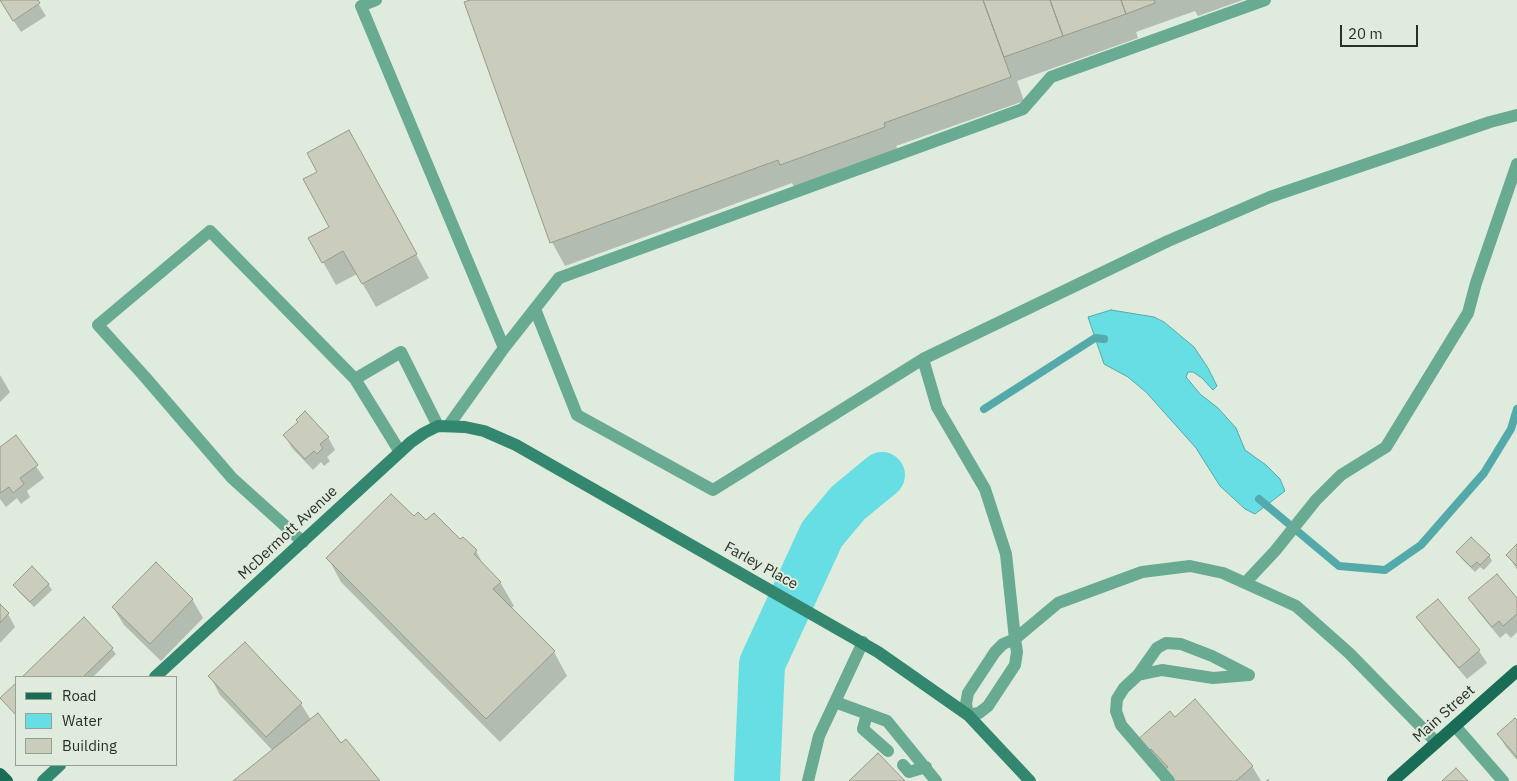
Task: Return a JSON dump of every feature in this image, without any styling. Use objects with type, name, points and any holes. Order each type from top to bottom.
[{"type":"main road","name":"McDermott Avenue","points":[[157,676],[400,452],[424,433],[444,426]]},
{"type":"main road","name":"Farley Place","points":[[444,426],[465,426],[484,431],[516,445],[862,642],[968,715],[1030,781]]},
{"type":"main road","name":"Main Street","points":[[1393,781],[1517,671]]},
{"type":"main road","points":[[43,781],[59,766]]},
{"type":"main road","points":[[0,774],[8,781]]},
{"type":"street","points":[[376,0],[361,6],[504,348]]},
{"type":"street","points":[[356,379],[401,352],[444,426],[559,278],[1023,109],[1051,77],[1266,0]]},
{"type":"street","points":[[535,308],[577,415],[713,490],[923,359],[1168,241],[1278,194],[1490,122],[1517,115]]},
{"type":"street","points":[[1245,583],[1275,551],[1316,500],[1341,475],[1386,447],[1468,313],[1517,164]]},
{"type":"street","points":[[302,542],[232,478],[98,325],[210,231],[356,379],[400,452]]},
{"type":"street","points":[[923,359],[937,407],[985,489],[1006,554],[1015,640],[1017,652],[1015,665],[988,706],[979,713],[968,715],[966,704],[968,693],[995,652],[1004,644],[1015,640],[1058,604],[1142,572],[1190,566],[1223,573],[1296,606],[1349,653],[1436,742]]},
{"type":"street","points":[[808,781],[820,736],[862,642]]},
{"type":"street","points":[[1138,675],[1162,670],[1214,678],[1249,675],[1190,647],[1166,643],[1157,648],[1138,675],[1124,688],[1117,699],[1116,711],[1121,725],[1169,781]]},
{"type":"street","points":[[835,702],[887,721],[936,781]]},
{"type":"street","points":[[867,714],[863,729],[888,751]]},
{"type":"street","points":[[1455,726],[1503,781]]},
{"type":"street","points":[[902,765],[909,772],[926,767]]},
{"type":"water","points":[[1111,310],[1154,317],[1164,322],[1194,347],[1217,386],[1213,390],[1202,378],[1193,372],[1188,372],[1186,377],[1200,394],[1218,408],[1236,428],[1245,450],[1266,465],[1280,479],[1285,491],[1255,514],[1245,509],[1220,486],[1196,448],[1146,392],[1128,377],[1104,364],[1088,317]]},
{"type":"building","points":[[0,0],[38,0],[40,3],[13,21]]},
{"type":"building","points":[[470,0],[983,0],[1011,77],[884,123],[885,127],[780,165],[778,160],[550,243],[464,2]]},
{"type":"building","points":[[983,0],[1050,0],[1063,36],[1004,57]]},
{"type":"building","points":[[1050,0],[1121,0],[1126,14],[1063,36]]},
{"type":"building","points":[[1121,0],[1154,0],[1155,3],[1126,14]]},
{"type":"building","points":[[349,130],[417,254],[362,284],[343,251],[322,263],[308,238],[329,227],[303,179],[317,172],[307,153]]},
{"type":"building","points":[[305,411],[329,437],[320,444],[323,448],[317,454],[314,451],[305,459],[283,435],[298,422],[296,420]]},
{"type":"building","points":[[16,435],[38,465],[20,478],[24,484],[13,493],[9,487],[0,493],[0,447]]},
{"type":"building","points":[[391,494],[414,516],[418,512],[426,520],[434,513],[460,539],[463,537],[477,550],[474,554],[501,582],[493,589],[555,651],[486,719],[326,558]]},
{"type":"building","points":[[1471,537],[1490,555],[1480,565],[1477,562],[1471,567],[1456,552]]},
{"type":"building","points":[[1517,544],[1517,566],[1506,555]]},
{"type":"building","points":[[156,562],[193,599],[150,644],[112,607]]},
{"type":"building","points":[[32,566],[49,584],[30,602],[13,585]]},
{"type":"building","points":[[1497,574],[1517,598],[1517,614],[1503,626],[1499,621],[1492,627],[1468,598]]},
{"type":"building","points":[[1438,599],[1480,650],[1459,668],[1416,617]]},
{"type":"building","points":[[0,604],[9,613],[0,623]]},
{"type":"building","points":[[84,617],[113,648],[84,676],[23,676]]},
{"type":"building","points":[[245,642],[302,703],[266,737],[208,676]]},
{"type":"building","points":[[15,684],[15,714],[0,698]]},
{"type":"building","points":[[1195,699],[1253,766],[1236,781],[1170,781],[1162,772],[1168,767],[1151,749],[1147,753],[1136,741],[1170,711],[1175,717]]},
{"type":"building","points":[[318,713],[341,743],[346,739],[380,781],[233,781]]},
{"type":"building","points":[[1515,718],[1517,720],[1517,757],[1497,734]]},
{"type":"building","points":[[878,753],[905,781],[849,781]]},
{"type":"building","points":[[1456,768],[1468,781],[1442,781]]},
{"type":"waterway","points":[[984,409],[1095,338],[1104,339]]},
{"type":"waterway","points":[[1259,499],[1339,566],[1385,570],[1421,545],[1484,473],[1511,429],[1517,409]]},
{"type":"waterway","points":[[757,781],[762,664],[822,534],[848,503],[882,475]]}]
